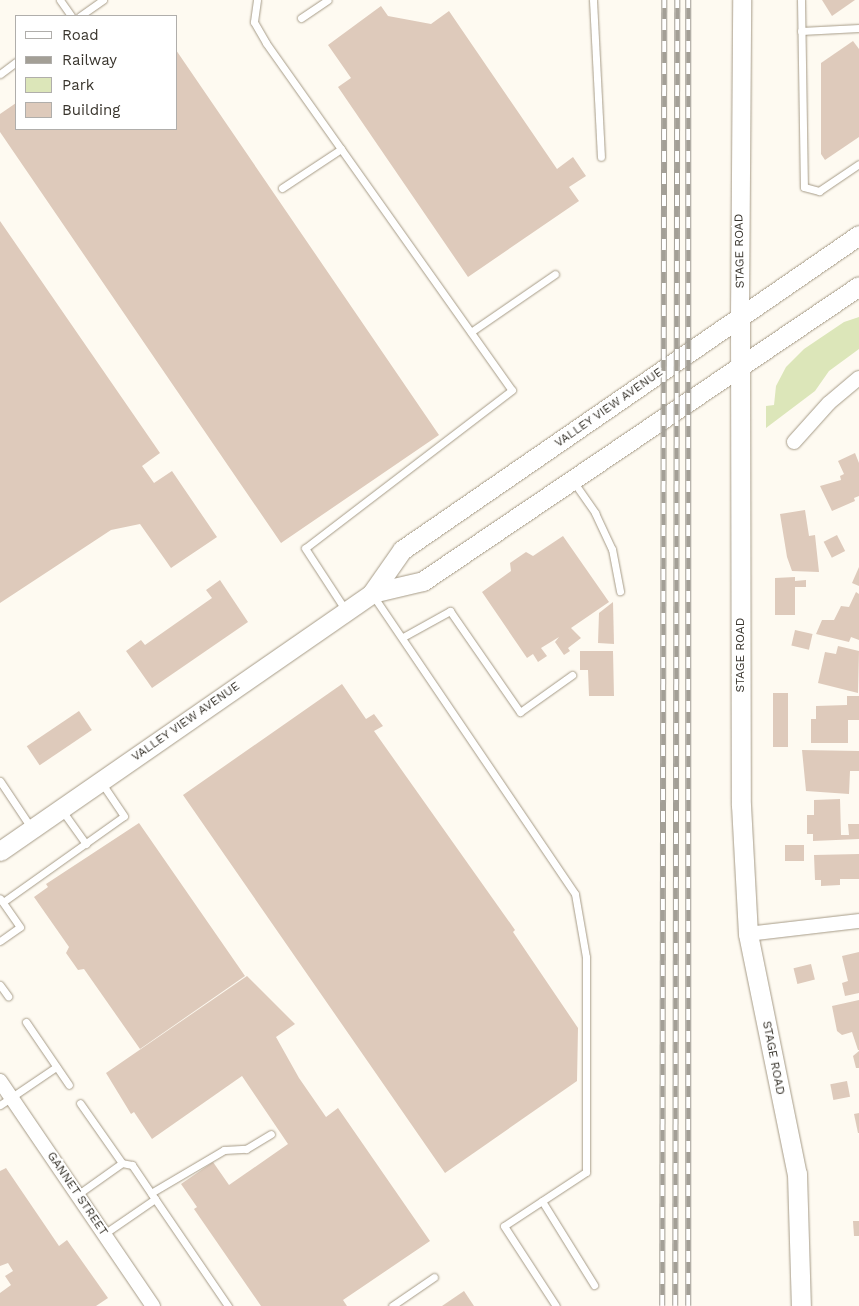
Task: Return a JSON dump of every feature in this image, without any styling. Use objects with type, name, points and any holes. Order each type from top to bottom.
[{"type":"main road","name":"VALLEY VIEW AVENUE","points":[[372,594],[402,550],[859,236]]},
{"type":"main road","name":"VALLEY VIEW AVENUE","points":[[0,851],[372,594],[423,581],[739,370],[859,286]]},
{"type":"main road","name":"STAGE ROAD","points":[[740,317],[741,805],[748,934],[796,1174],[801,1306]]},
{"type":"street","name":"STAGE ROAD","points":[[740,317],[742,0]]},
{"type":"street","points":[[794,442],[829,402],[859,378]]},
{"type":"street","points":[[748,934],[859,922]]},
{"type":"street","name":"GANNET STREET","points":[[0,1081],[6,1101],[77,1194],[153,1306]]},
{"type":"lane","points":[[60,0],[70,15]]},
{"type":"lane","points":[[81,15],[102,0]]},
{"type":"lane","points":[[257,0],[254,22],[266,43],[512,390],[306,548],[346,612]]},
{"type":"lane","points":[[301,18],[328,0]]},
{"type":"lane","points":[[593,0],[601,157]]},
{"type":"lane","points":[[801,0],[804,187],[819,191],[859,164]]},
{"type":"lane","points":[[801,31],[859,28]]},
{"type":"lane","points":[[0,74],[15,63]]},
{"type":"lane","points":[[282,188],[341,149]]},
{"type":"lane","points":[[471,332],[555,274]]},
{"type":"lane","points":[[573,481],[595,513],[612,549],[620,591]]},
{"type":"lane","points":[[372,594],[403,637],[575,894],[586,957],[586,1172],[504,1226],[556,1306]]},
{"type":"lane","points":[[403,637],[450,611],[520,712],[572,675]]},
{"type":"lane","points":[[0,781],[32,829]]},
{"type":"lane","points":[[0,941],[20,927],[1,900],[86,844],[124,816],[101,781]]},
{"type":"lane","points":[[61,809],[86,844]]},
{"type":"lane","points":[[0,985],[8,996]]},
{"type":"lane","points":[[26,1022],[69,1085]]},
{"type":"lane","points":[[6,1101],[56,1067]]},
{"type":"lane","points":[[80,1103],[122,1163],[132,1165],[228,1306]]},
{"type":"lane","points":[[104,1234],[153,1196],[224,1150],[246,1150],[271,1134]]},
{"type":"lane","points":[[77,1194],[122,1163]]},
{"type":"lane","points":[[542,1201],[594,1285]]},
{"type":"lane","points":[[392,1306],[434,1277]]},
{"type":"green space","points":[[859,317],[859,349],[829,371],[815,391],[766,428],[766,406],[774,405],[776,386],[786,367],[804,349],[844,322]]},
{"type":"building","points":[[822,0],[855,0],[832,16]]},
{"type":"building","points":[[381,6],[388,16],[431,24],[449,11],[557,169],[573,157],[586,176],[569,187],[579,201],[468,277],[338,87],[351,78],[328,45]]},
{"type":"building","points":[[853,41],[859,49],[859,137],[825,160],[821,154],[821,63]]},
{"type":"building","points":[[178,53],[439,435],[281,543],[0,132],[0,114],[15,104],[15,130],[178,130]]},
{"type":"building","points":[[0,221],[160,453],[142,466],[154,483],[172,471],[217,537],[171,568],[140,524],[111,530],[0,603]]},
{"type":"building","points":[[855,453],[859,463],[859,496],[854,498],[855,501],[832,511],[820,486],[841,480],[840,476],[844,474],[838,461]]},
{"type":"building","points":[[805,510],[809,536],[815,535],[819,572],[792,571],[787,557],[780,514]]},
{"type":"building","points":[[837,535],[845,551],[832,558],[824,542]]},
{"type":"building","points":[[563,536],[609,602],[571,628],[581,638],[568,648],[570,651],[564,655],[555,642],[559,637],[541,648],[547,656],[538,662],[533,654],[527,658],[482,592],[511,571],[510,563],[526,552],[533,556]]},
{"type":"building","points":[[859,567],[859,586],[852,583]]},
{"type":"building","points":[[795,577],[795,581],[806,580],[806,587],[795,587],[795,615],[775,615],[775,578]]},
{"type":"building","points":[[220,580],[248,622],[152,688],[126,651],[141,640],[145,645],[212,598],[206,590]]},
{"type":"building","points":[[856,592],[859,594],[859,640],[851,637],[849,642],[816,634],[822,620],[834,620],[841,606],[849,607]]},
{"type":"building","points":[[613,602],[614,644],[598,643],[599,613]]},
{"type":"building","points":[[795,630],[813,634],[809,650],[791,646]]},
{"type":"building","points":[[838,646],[859,651],[858,693],[818,683],[825,652],[836,654]]},
{"type":"building","points":[[580,651],[613,651],[614,696],[589,696],[588,670],[580,670]]},
{"type":"building","points":[[342,684],[366,719],[374,714],[383,726],[374,731],[515,930],[513,932],[578,1028],[577,1081],[445,1173],[183,795]]},
{"type":"building","points":[[773,693],[788,693],[788,747],[773,747]]},
{"type":"building","points":[[847,696],[859,696],[859,720],[848,720],[848,743],[811,743],[811,719],[816,719],[816,706],[847,705]]},
{"type":"building","points":[[79,711],[92,730],[40,765],[27,746]]},
{"type":"building","points":[[802,750],[859,751],[859,771],[850,771],[849,794],[806,791]]},
{"type":"building","points":[[840,799],[841,835],[849,835],[848,824],[859,824],[859,839],[813,841],[813,834],[807,834],[807,815],[814,815],[814,800]]},
{"type":"building","points":[[139,823],[245,976],[140,1049],[84,969],[78,970],[66,953],[69,947],[34,897],[48,887],[46,884]]},
{"type":"building","points":[[785,845],[804,845],[804,861],[785,861]]},
{"type":"building","points":[[859,854],[859,879],[840,879],[840,885],[821,886],[821,880],[815,880],[814,855]]},
{"type":"building","points":[[859,952],[859,993],[845,996],[842,983],[848,981],[842,956]]},
{"type":"building","points":[[811,964],[815,980],[797,984],[794,968]]},
{"type":"building","points":[[247,976],[295,1024],[276,1037],[299,1078],[326,1117],[338,1108],[430,1241],[343,1300],[347,1306],[261,1306],[194,1209],[197,1207],[181,1184],[213,1162],[229,1185],[288,1144],[242,1076],[152,1139],[134,1112],[131,1114],[106,1073]]},
{"type":"building","points":[[859,1000],[858,1050],[852,1032],[842,1035],[837,1031],[832,1006]]},
{"type":"building","points":[[859,1051],[859,1068],[856,1068],[853,1056]]},
{"type":"building","points":[[847,1081],[850,1097],[833,1100],[830,1084]]},
{"type":"building","points":[[859,1113],[859,1133],[858,1133],[854,1114]]},
{"type":"building","points":[[6,1168],[59,1246],[67,1240],[108,1298],[96,1306],[0,1306],[0,1293],[11,1285],[5,1276],[13,1271],[8,1263],[0,1266],[0,1171]]},
{"type":"building","points":[[853,1221],[859,1221],[859,1236],[854,1236]]},
{"type":"building","points":[[464,1291],[474,1306],[442,1306]]},
{"type":"railway","points":[[662,1306],[664,0]]},
{"type":"railway","points":[[675,1306],[677,0]]},
{"type":"railway","points":[[688,0],[688,1306]]}]
